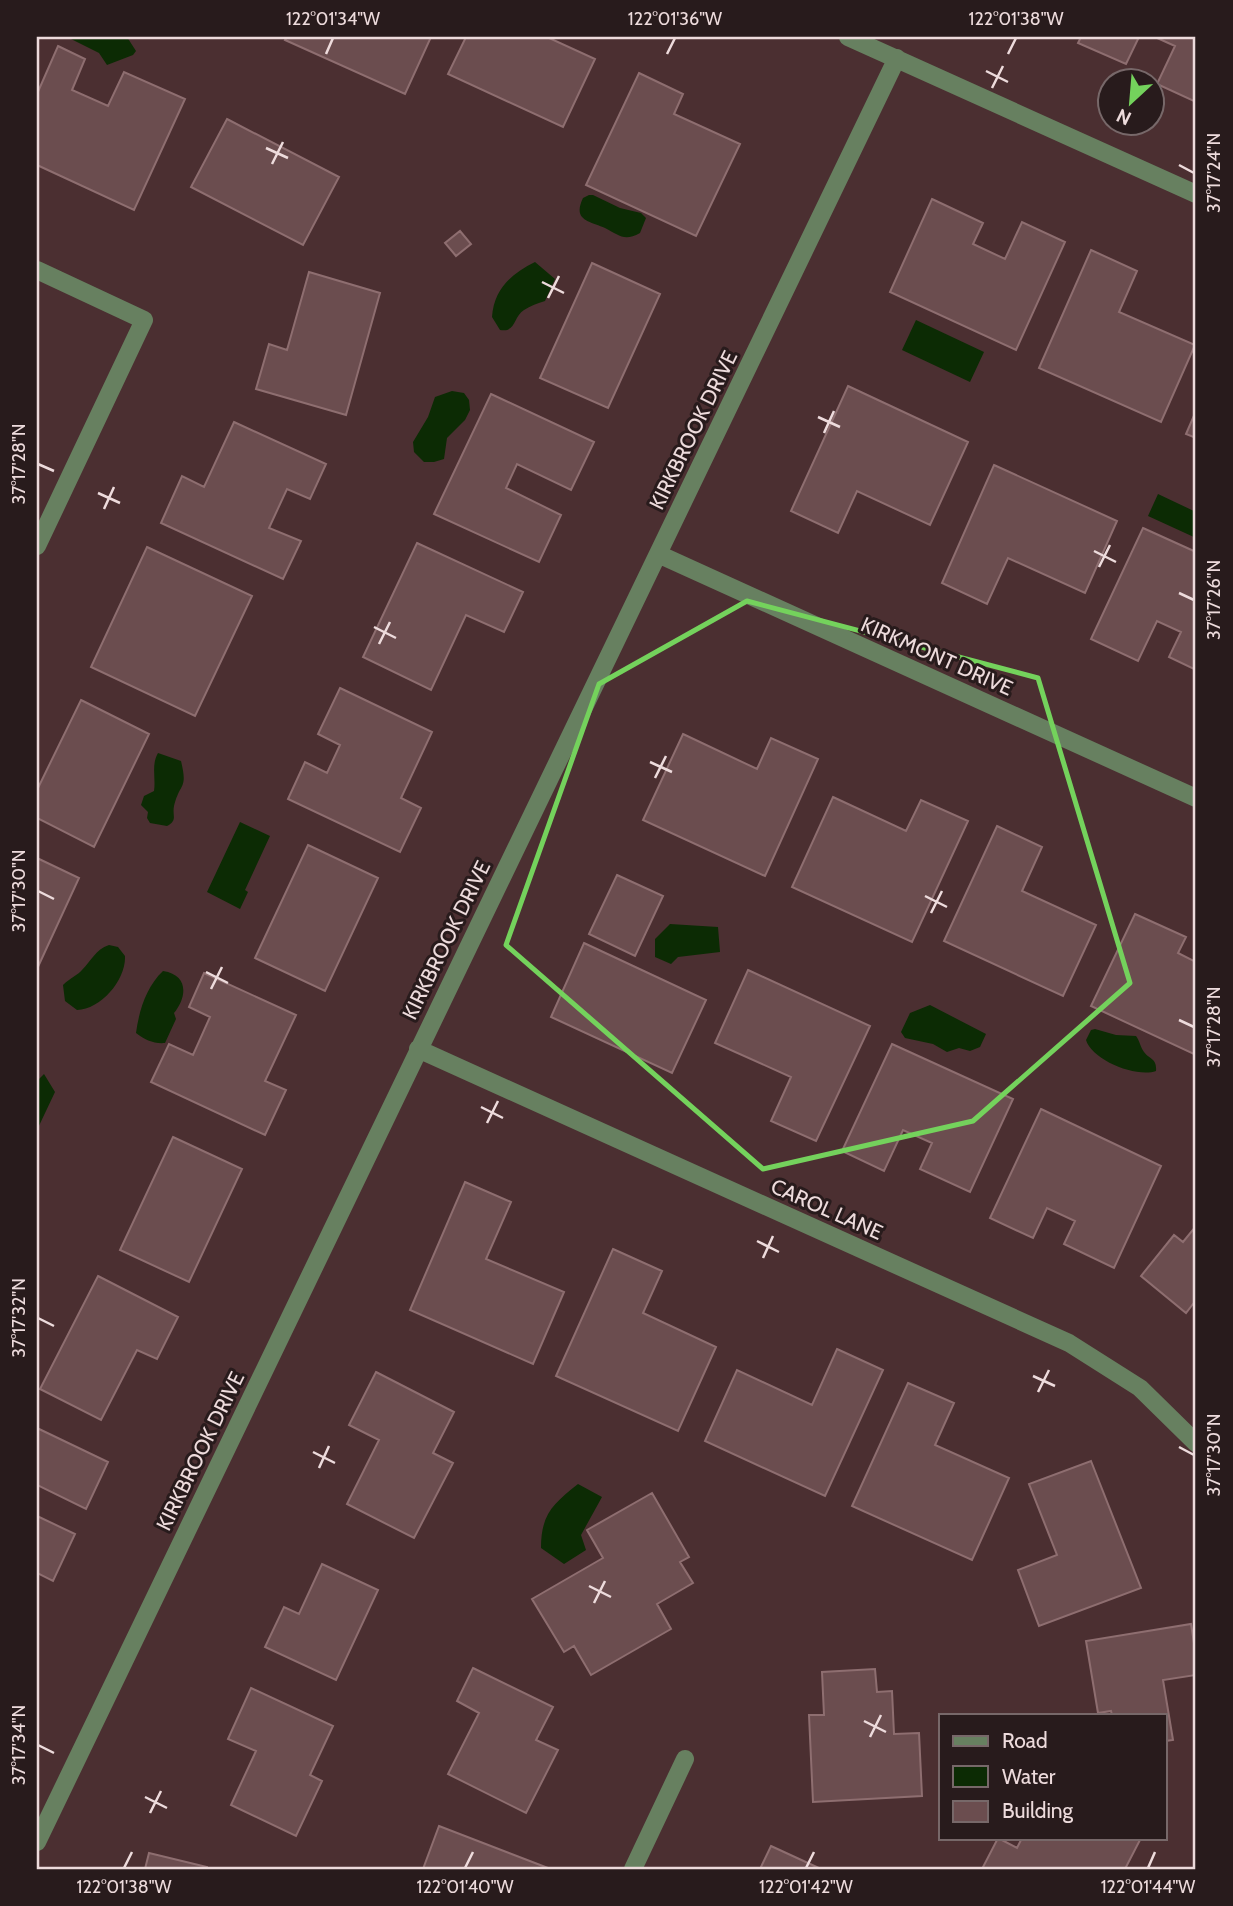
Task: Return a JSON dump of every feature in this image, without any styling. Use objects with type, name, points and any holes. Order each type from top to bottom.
[{"type":"street","points":[[848,37],[1196,194]]},
{"type":"street","name":"KIRKBROOK DRIVE","points":[[37,1842],[897,58]]},
{"type":"street","points":[[37,270],[144,320],[37,547]]},
{"type":"street","name":"KIRKMONT DRIVE","points":[[659,554],[1196,798]]},
{"type":"street","name":"CAROL LANE","points":[[418,1049],[1069,1343],[1140,1388],[1196,1443]]},
{"type":"street","points":[[633,1869],[685,1759]]},
{"type":"highlighted area","points":[[747,601],[1038,678],[1130,983],[973,1121],[763,1169],[506,945],[599,684]]},
{"type":"water","points":[[67,37],[127,37],[136,51],[133,55],[107,65],[99,53]]},
{"type":"water","points":[[589,195],[620,208],[641,213],[646,218],[640,233],[630,237],[622,236],[584,219],[580,206],[583,198]]},
{"type":"water","points":[[535,262],[555,279],[545,301],[520,313],[509,329],[500,330],[492,317],[500,290],[511,277]]},
{"type":"water","points":[[916,320],[984,352],[970,382],[902,350]]},
{"type":"water","points":[[452,391],[464,393],[469,400],[470,410],[465,420],[447,438],[444,459],[424,462],[414,452],[413,442],[428,417],[435,397]]},
{"type":"water","points":[[1158,494],[1196,512],[1196,538],[1148,516]]},
{"type":"water","points":[[158,753],[181,761],[183,770],[183,782],[174,806],[174,820],[167,826],[150,823],[148,812],[141,805],[144,796],[154,791],[154,767]]},
{"type":"water","points":[[240,822],[270,836],[245,890],[248,892],[240,909],[207,892]]},
{"type":"water","points":[[670,924],[718,927],[720,952],[678,957],[671,964],[655,957],[655,939]]},
{"type":"water","points":[[109,945],[118,947],[125,956],[117,983],[95,1005],[77,1010],[65,1001],[63,985],[80,972],[97,952]]},
{"type":"water","points":[[163,971],[178,977],[183,994],[174,1013],[176,1019],[165,1043],[161,1043],[150,1041],[136,1033],[144,1000]]},
{"type":"water","points":[[930,1005],[986,1034],[980,1047],[970,1051],[959,1048],[947,1052],[933,1044],[905,1038],[901,1032],[910,1013]]},
{"type":"water","points":[[1091,1030],[1116,1035],[1136,1036],[1144,1052],[1154,1061],[1156,1071],[1127,1070],[1097,1054],[1086,1040]]},
{"type":"water","points":[[44,1074],[55,1092],[37,1130],[37,1081]]},
{"type":"water","points":[[578,1484],[602,1497],[581,1535],[586,1550],[564,1564],[541,1548],[543,1526],[555,1504]]},
{"type":"building","points":[[287,37],[431,37],[405,94],[285,40]]},
{"type":"building","points":[[466,37],[547,37],[595,59],[563,127],[448,74]]},
{"type":"building","points":[[1081,37],[1139,37],[1126,64],[1078,43]]},
{"type":"building","points":[[1155,37],[1196,37],[1196,102],[1166,88],[1166,66],[1175,46]]},
{"type":"building","points":[[58,46],[85,59],[72,90],[108,106],[124,72],[185,99],[134,210],[37,165],[37,94]]},
{"type":"building","points":[[639,73],[683,94],[674,114],[740,144],[696,236],[586,185]]},
{"type":"building","points":[[227,119],[339,177],[303,245],[191,187]]},
{"type":"building","points":[[932,199],[983,223],[973,244],[1005,259],[1022,222],[1065,242],[1016,350],[890,292]]},
{"type":"building","points":[[460,231],[471,244],[456,256],[445,243]]},
{"type":"building","points":[[1091,250],[1137,271],[1119,312],[1195,345],[1161,422],[1039,368]]},
{"type":"building","points":[[592,263],[660,294],[608,408],[540,378]]},
{"type":"building","points":[[309,272],[380,293],[346,415],[256,389],[269,344],[287,350]]},
{"type":"building","points":[[848,386],[968,442],[930,525],[857,491],[838,533],[791,511]]},
{"type":"building","points":[[491,394],[594,442],[571,490],[517,464],[506,488],[561,515],[539,562],[434,514]]},
{"type":"building","points":[[1196,411],[1196,438],[1186,434]]},
{"type":"building","points":[[234,422],[326,464],[310,499],[287,489],[269,528],[301,541],[283,579],[161,523],[182,476],[204,487]]},
{"type":"building","points":[[994,465],[1117,521],[1085,593],[1008,558],[987,604],[942,583]]},
{"type":"building","points":[[1143,528],[1196,552],[1196,670],[1169,657],[1181,632],[1157,621],[1138,661],[1091,639]]},
{"type":"building","points":[[417,543],[523,592],[504,632],[466,615],[431,690],[363,657]]},
{"type":"building","points":[[147,547],[252,596],[195,716],[91,667]]},
{"type":"building","points":[[340,688],[432,732],[401,798],[421,808],[400,852],[288,799],[305,762],[327,773],[340,745],[318,734]]},
{"type":"building","points":[[81,700],[149,734],[94,847],[37,818],[37,790]]},
{"type":"building","points":[[683,734],[757,769],[771,738],[818,759],[765,876],[643,820]]},
{"type":"building","points":[[833,797],[906,831],[921,800],[968,821],[912,942],[792,887]]},
{"type":"building","points":[[997,826],[1042,847],[1022,891],[1096,925],[1063,996],[944,941]]},
{"type":"building","points":[[308,845],[378,878],[325,991],[255,958]]},
{"type":"building","points":[[37,858],[79,878],[37,969]]},
{"type":"building","points":[[617,875],[663,896],[635,956],[589,934]]},
{"type":"building","points":[[1135,914],[1186,937],[1178,953],[1196,962],[1196,1055],[1091,1006]]},
{"type":"building","points":[[584,943],[706,1000],[672,1073],[551,1017]]},
{"type":"building","points":[[748,970],[870,1026],[816,1141],[771,1121],[791,1077],[715,1043]]},
{"type":"building","points":[[204,973],[296,1015],[265,1081],[286,1090],[265,1135],[151,1082],[169,1044],[193,1055],[210,1017],[189,1007]]},
{"type":"building","points":[[892,1044],[1013,1099],[970,1192],[920,1169],[932,1143],[903,1130],[884,1171],[842,1151]]},
{"type":"building","points":[[1041,1109],[1161,1166],[1114,1268],[1064,1244],[1075,1221],[1047,1208],[1033,1238],[990,1218]]},
{"type":"building","points":[[173,1137],[242,1169],[189,1282],[120,1250]]},
{"type":"building","points":[[465,1182],[511,1202],[486,1259],[564,1292],[533,1364],[410,1310]]},
{"type":"building","points":[[1196,1226],[1196,1300],[1186,1313],[1141,1276],[1174,1235],[1183,1242]]},
{"type":"building","points":[[613,1249],[662,1271],[643,1313],[716,1347],[678,1431],[556,1376]]},
{"type":"building","points":[[98,1276],[178,1317],[157,1359],[137,1350],[101,1420],[40,1389]]},
{"type":"building","points":[[837,1349],[883,1370],[825,1496],[705,1441],[737,1370],[812,1405]]},
{"type":"building","points":[[376,1372],[454,1412],[433,1453],[453,1463],[414,1538],[347,1504],[379,1440],[349,1425]]},
{"type":"building","points":[[908,1383],[954,1403],[935,1445],[1009,1478],[972,1560],[852,1506]]},
{"type":"building","points":[[37,1428],[108,1462],[86,1509],[37,1485]]},
{"type":"building","points":[[1091,1461],[1141,1588],[1039,1626],[1018,1570],[1057,1555],[1029,1484]]},
{"type":"building","points":[[652,1493],[689,1557],[680,1562],[693,1583],[657,1604],[671,1629],[591,1675],[574,1646],[564,1652],[532,1599],[603,1558],[587,1530]]},
{"type":"building","points":[[37,1516],[75,1534],[53,1581],[37,1573]]},
{"type":"building","points":[[322,1564],[378,1590],[336,1680],[265,1647],[284,1607],[299,1614]]},
{"type":"building","points":[[1191,1624],[1196,1675],[1163,1680],[1173,1740],[1166,1741],[1166,1714],[1112,1714],[1111,1711],[1098,1713],[1086,1641]]},
{"type":"building","points":[[473,1668],[553,1707],[536,1740],[558,1750],[526,1813],[448,1774],[479,1713],[457,1701]]},
{"type":"building","points":[[875,1669],[877,1692],[892,1691],[894,1734],[919,1733],[922,1796],[813,1802],[809,1715],[824,1715],[822,1672]]},
{"type":"building","points":[[251,1688],[333,1726],[310,1775],[322,1781],[296,1836],[231,1805],[256,1751],[228,1739]]},
{"type":"building","points":[[439,1826],[548,1868],[548,1869],[423,1869]]},
{"type":"building","points":[[997,1840],[1017,1848],[1021,1840],[1140,1840],[1125,1869],[982,1869]]},
{"type":"building","points":[[771,1846],[821,1869],[760,1869]]},
{"type":"building","points":[[149,1853],[207,1867],[207,1869],[145,1869]]}]
